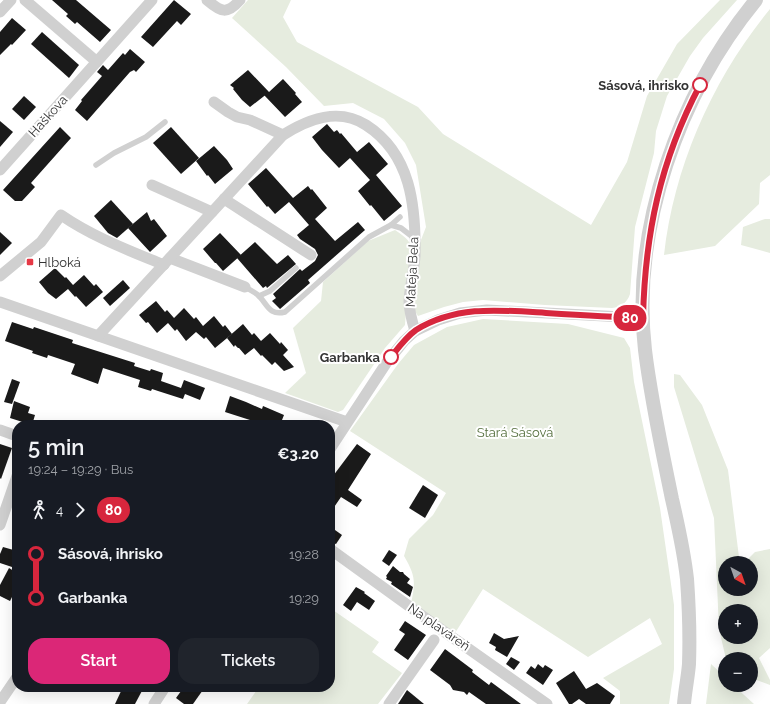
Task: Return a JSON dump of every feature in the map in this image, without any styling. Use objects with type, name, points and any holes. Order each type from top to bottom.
[{"type":"street","points":[[0,12],[11,0]]},
{"type":"street","points":[[25,0],[97,62]]},
{"type":"street","name":"Haškova","points":[[0,170],[152,0]]},
{"type":"street","points":[[207,0],[217,9],[222,11],[234,7],[240,0]]},
{"type":"street","points":[[684,704],[689,664],[687,578],[681,539],[651,390],[645,349],[643,318],[644,285],[649,236],[668,158],[692,100],[727,39],[756,0]]},
{"type":"street","points":[[214,102],[237,117],[250,120],[283,135]]},
{"type":"street","name":"Mateja Bela","points":[[98,336],[283,135],[315,118],[332,115],[350,118],[363,123],[375,131],[386,141],[397,155],[404,170],[412,205],[415,256],[409,302],[415,331]]},
{"type":"street","points":[[152,185],[212,212]]},
{"type":"street","points":[[224,199],[310,255]]},
{"type":"street","points":[[0,276],[41,242],[61,215],[80,228],[99,238],[245,287]]},
{"type":"street","points":[[0,302],[347,422]]},
{"type":"street","points":[[335,441],[387,362],[404,341],[415,331],[438,320],[460,313],[487,310],[643,318]]},
{"type":"street","points":[[0,430],[12,434]]},
{"type":"street","points":[[0,525],[12,490]]},
{"type":"street","name":"Na plaváreň","points":[[335,553],[548,704]]},
{"type":"street","points":[[389,704],[434,640]]},
{"type":"street","points":[[0,702],[12,684]]},
{"type":"street","points":[[154,704],[162,692]]},
{"type":"lane","points":[[96,165],[114,153],[146,137],[165,122]]},
{"type":"lane","points":[[245,287],[259,296],[272,312],[279,314],[285,312],[369,237],[391,225],[400,217]]},
{"type":"lane","points":[[391,225],[401,228],[414,238]]},
{"type":"lane","points":[[259,296],[270,291],[296,268]]},
{"type":"green space","points":[[248,0],[291,0],[283,17],[297,42],[418,107],[443,134],[591,225],[627,162],[647,96],[677,44],[720,0],[737,0],[703,38],[690,56],[667,96],[656,131],[654,153],[635,227],[630,294],[621,306],[612,308],[483,300],[463,302],[418,316],[413,308],[419,245],[426,227],[416,165],[405,143],[384,119],[353,103],[324,106],[286,67],[232,18]]},
{"type":"green space","points":[[770,9],[770,175],[760,183],[759,204],[715,246],[664,255],[669,222],[677,189],[699,124],[731,64],[749,36]]},
{"type":"green space","points":[[765,219],[770,219],[770,253],[741,245],[743,227]]},
{"type":"green space","points":[[395,230],[410,243],[411,246],[405,325],[385,348],[343,410],[338,412],[285,393],[306,373],[293,328],[321,301],[323,282],[368,241]]},
{"type":"green space","name":"Stará Sásová","points":[[483,319],[568,324],[624,338],[630,348],[634,382],[660,508],[674,605],[674,669],[669,704],[620,704],[620,691],[603,678],[662,644],[650,618],[588,657],[483,589],[455,633],[411,603],[414,589],[414,578],[404,556],[409,539],[433,515],[446,493],[350,431],[398,364],[414,345],[447,327]]},
{"type":"green space","points":[[674,374],[680,375],[702,405],[728,470],[739,556],[718,556],[718,596],[758,596],[758,556],[751,556],[755,552],[770,549],[770,648],[759,658],[770,680],[770,685],[758,681],[758,652],[724,652],[722,644],[758,644],[758,604],[718,604],[718,607],[714,518],[674,387]]},
{"type":"green space","points":[[335,611],[379,642],[372,652],[402,673],[378,704],[247,704],[255,692],[335,692]]},
{"type":"green space","points":[[711,664],[718,670],[718,692],[741,692],[754,704],[706,704]]},
{"type":"building","points":[[52,0],[76,0],[111,30],[100,42],[77,22],[75,24],[66,16],[68,14]]},
{"type":"building","points":[[174,0],[191,14],[181,25],[177,21],[153,47],[141,37]]},
{"type":"building","points":[[12,18],[26,30],[0,55],[0,32]]},
{"type":"building","points":[[42,32],[79,65],[69,78],[31,44]]},
{"type":"building","points":[[130,49],[145,62],[136,72],[134,70],[130,72],[87,121],[75,110],[82,101],[81,100],[102,76],[97,72],[103,65],[108,70],[123,53],[125,55]]},
{"type":"building","points":[[248,70],[269,92],[283,79],[302,102],[285,117],[265,96],[250,107],[242,100],[233,89],[234,88],[230,85]]},
{"type":"building","points":[[24,96],[36,107],[24,120],[12,109]]},
{"type":"building","points":[[0,121],[13,132],[0,147]]},
{"type":"building","points":[[327,124],[334,132],[337,130],[340,134],[341,133],[357,152],[369,142],[388,164],[376,175],[402,206],[384,221],[358,191],[370,180],[350,158],[339,168],[312,137]]},
{"type":"building","points":[[60,127],[71,138],[31,183],[35,187],[22,201],[15,201],[3,190]]},
{"type":"building","points":[[171,127],[199,158],[181,174],[153,143]]},
{"type":"building","points":[[214,146],[233,169],[215,184],[196,161]]},
{"type":"building","points":[[266,168],[293,198],[308,186],[311,190],[312,189],[327,208],[315,219],[335,241],[358,222],[365,230],[308,280],[310,283],[280,309],[272,301],[276,298],[273,294],[300,269],[302,271],[315,261],[318,255],[315,249],[300,239],[297,235],[309,225],[289,202],[275,214],[268,206],[267,207],[248,184]]},
{"type":"building","points":[[111,200],[133,224],[117,238],[108,233],[94,216]]},
{"type":"building","points":[[147,212],[151,221],[154,219],[167,236],[150,252],[128,228]]},
{"type":"building","points":[[0,232],[12,243],[0,255]]},
{"type":"building","points":[[220,233],[241,255],[223,271],[203,249]]},
{"type":"building","points":[[255,242],[277,264],[288,255],[296,264],[267,288],[266,286],[263,288],[237,258]]},
{"type":"building","points":[[55,268],[73,285],[84,275],[94,286],[96,284],[103,292],[86,307],[68,289],[56,299],[48,293],[39,282]]},
{"type":"building","points":[[123,280],[130,288],[110,306],[103,298]]},
{"type":"building","points":[[156,301],[165,312],[167,310],[174,318],[184,308],[194,319],[196,317],[203,326],[214,316],[223,327],[225,325],[232,334],[215,348],[206,337],[204,339],[196,332],[186,341],[177,329],[175,331],[168,323],[157,333],[148,322],[146,323],[139,315]]},
{"type":"building","points":[[12,322],[33,329],[34,327],[73,340],[72,343],[135,363],[134,366],[163,373],[161,381],[181,388],[184,380],[205,388],[200,400],[185,394],[183,399],[152,389],[151,391],[138,387],[140,380],[103,368],[98,384],[71,374],[75,364],[48,355],[47,358],[32,353],[33,351],[5,341]]},
{"type":"building","points":[[243,324],[252,335],[254,333],[261,341],[270,333],[280,344],[281,342],[288,350],[283,355],[294,367],[284,371],[275,362],[272,365],[254,348],[245,355],[235,345],[234,347],[227,338]]},
{"type":"building","points":[[12,379],[20,382],[12,404],[4,402]]},
{"type":"building","points":[[230,396],[262,409],[263,406],[284,415],[282,420],[250,420],[225,412]]},
{"type":"building","points":[[14,401],[30,407],[28,413],[35,415],[34,420],[16,420],[10,418]]},
{"type":"building","points":[[0,444],[12,448],[1,479],[0,478]]},
{"type":"building","points":[[357,444],[371,454],[348,490],[362,500],[357,507],[341,497],[335,506],[335,473]]},
{"type":"building","points":[[423,485],[438,495],[425,518],[409,508]]},
{"type":"building","points":[[335,530],[342,535],[335,544]]},
{"type":"building","points":[[3,547],[12,550],[12,567],[0,563],[0,554]]},
{"type":"building","points":[[389,550],[397,555],[389,566],[382,561]]},
{"type":"building","points":[[393,566],[400,572],[403,572],[410,579],[407,583],[413,587],[410,597],[386,579],[386,576]]},
{"type":"building","points":[[9,568],[12,570],[12,597],[10,601],[0,596],[0,585]]},
{"type":"building","points":[[356,587],[365,592],[364,593],[375,601],[369,610],[357,602],[351,611],[343,605]]},
{"type":"building","points":[[405,621],[426,635],[408,660],[394,650],[405,634],[399,630]]},
{"type":"building","points":[[494,633],[504,639],[519,636],[507,657],[495,650],[496,647],[489,643]]},
{"type":"building","points":[[445,649],[473,670],[472,672],[489,685],[491,682],[521,704],[486,704],[469,692],[467,695],[464,692],[453,690],[450,685],[430,670]]},
{"type":"building","points":[[511,657],[520,662],[514,670],[506,664]]},
{"type":"building","points":[[538,664],[543,668],[545,665],[553,670],[543,685],[526,673],[531,666],[535,669]]},
{"type":"building","points":[[574,671],[586,689],[597,683],[615,696],[610,704],[586,704],[579,699],[572,704],[569,704],[556,683]]},
{"type":"building","points":[[407,690],[424,704],[398,704]]},
{"type":"building","points":[[121,692],[141,692],[135,704],[115,704]]},
{"type":"building","points":[[180,692],[201,692],[193,704],[184,704],[176,698]]},
{"type":"bus line","name":"80","points":[[391,357],[404,341],[415,331],[438,320],[460,313],[487,310],[643,318],[644,285],[649,236],[660,186],[668,158],[680,127],[700,85]]},
{"type":"place","name":"Sásová, ihrisko","points":[[700,85]]},
{"type":"place","name":"Hlboká","points":[[30,262]]},
{"type":"place","name":"Garbanka","points":[[391,357]]}]
